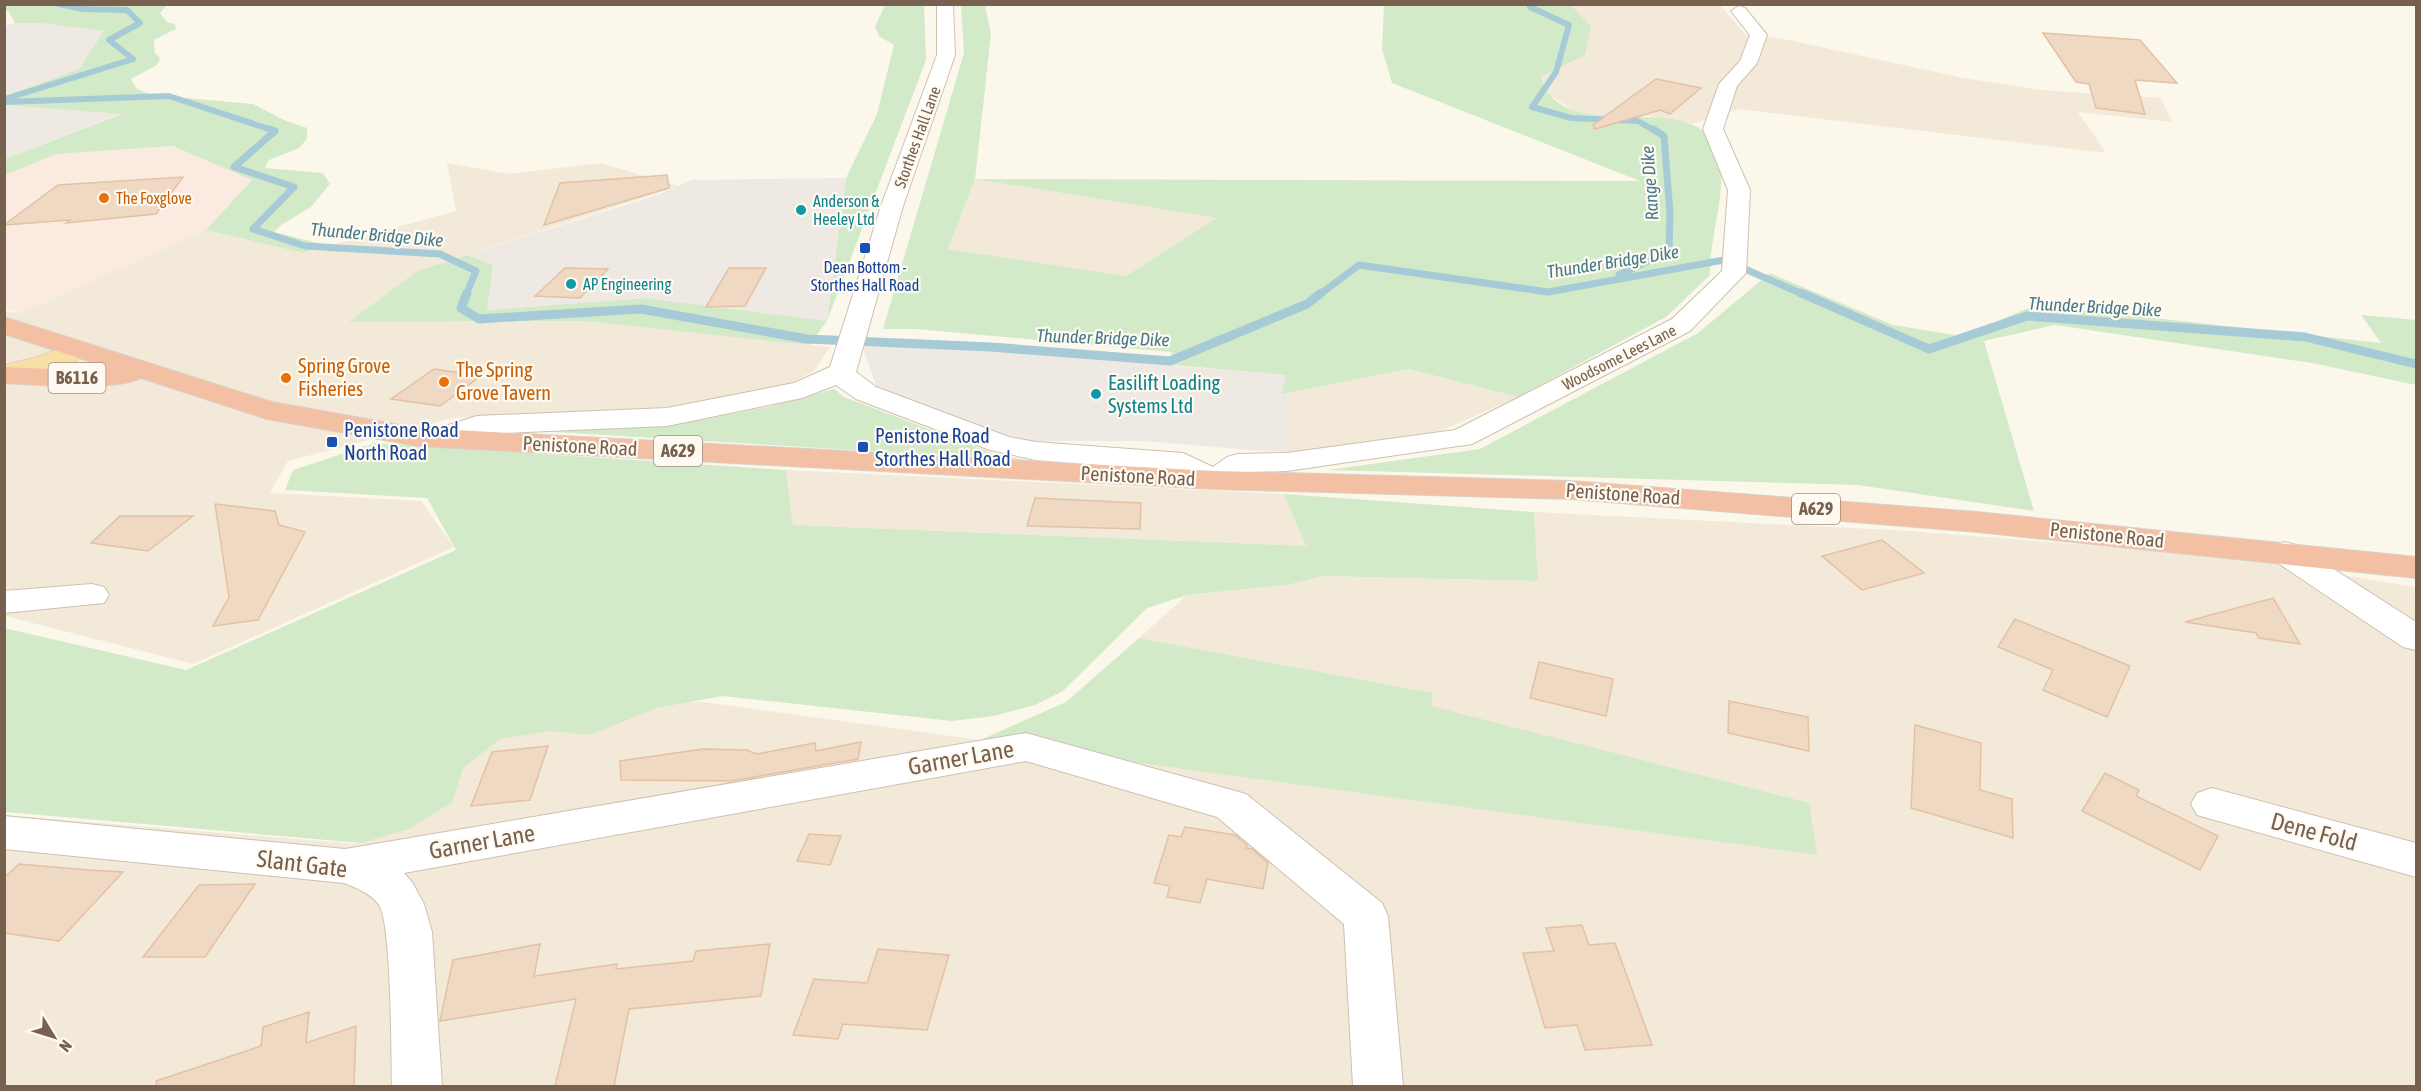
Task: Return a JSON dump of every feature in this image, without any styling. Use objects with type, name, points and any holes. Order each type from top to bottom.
[{"type":"highway","name":"Penistone Road","points":[[4,325],[267,410],[436,438],[1214,480],[1571,490],[1977,522],[2284,552],[2416,568]]},
{"type":"highway","name":"B6116","points":[[4,374],[72,378],[150,373]]},
{"type":"main road","name":"B6116","points":[[4,374],[47,363],[76,350]]},
{"type":"street","name":"Storthes Hall Lane","points":[[844,365],[853,330],[918,129],[946,55],[945,4]]},
{"type":"street","name":"Woodsome Lees Lane","points":[[1214,480],[1238,463],[1287,462],[1462,438],[1681,325],[1735,264],[1739,190],[1713,129],[1728,84],[1748,63],[1759,36],[1740,11]]},
{"type":"street","points":[[436,438],[477,425],[668,417],[802,390],[844,365],[847,381],[866,393],[1002,444],[1036,451],[1184,462],[1214,480]]},
{"type":"street","name":"Penistone Road","points":[[2284,552],[2416,638]]},
{"type":"street","points":[[4,602],[92,595]]},
{"type":"street","name":"Garner Lane","points":[[345,866],[1026,747],[1231,805],[1366,916],[1378,1086]]},
{"type":"street","name":"Dene Fold","points":[[2212,804],[2416,860]]},
{"type":"street","name":"Slant Gate","points":[[4,832],[345,866],[380,878],[396,890],[406,909],[417,1086]]},
{"type":"shaded area","points":[[1571,5],[1720,5],[1745,34],[1789,40],[1963,78],[2041,90],[2161,98],[2172,122],[2078,112],[2106,153],[1739,109],[1692,124],[1649,116],[1601,117],[1574,111],[1549,95],[1541,77],[1585,55],[1591,26]]},
{"type":"shaded area","points":[[15,23],[40,23],[105,31],[79,69],[5,96],[5,26]]},
{"type":"shaded area","points":[[5,105],[123,113],[5,159]]},
{"type":"shaded area","points":[[173,146],[252,180],[206,230],[20,313],[5,308],[4,175],[56,154]]},
{"type":"shaded area","points":[[447,163],[508,174],[601,163],[679,186],[417,271],[350,322],[584,321],[830,347],[815,370],[794,382],[715,402],[627,411],[452,418],[288,461],[270,493],[421,501],[454,547],[193,664],[5,616],[4,311],[20,313],[206,230],[303,253],[456,211]]},
{"type":"shaded area","points":[[846,178],[827,321],[645,298],[487,310],[493,265],[467,255],[657,195],[692,180]]},
{"type":"shaded area","points":[[975,179],[1218,218],[1126,276],[948,249]]},
{"type":"shaded area","points":[[860,340],[1286,375],[1287,453],[1144,441],[1028,441],[995,432],[877,388]]},
{"type":"shaded area","points":[[1409,369],[1518,397],[1440,431],[1287,453],[1282,394]]},
{"type":"shaded area","points":[[786,470],[1284,494],[1306,546],[793,525]]},
{"type":"shaded area","points":[[1534,512],[1910,531],[2224,556],[2416,587],[2416,1086],[5,1086],[4,815],[356,844],[521,703],[703,702],[1816,855],[1431,706],[1433,693],[1139,638],[1187,595],[1288,585],[1322,576],[1538,581]]},
{"type":"green space","points":[[1384,4],[1571,5],[1591,26],[1585,55],[1541,77],[1549,94],[1567,108],[1590,114],[1670,119],[1693,125],[1711,138],[1720,161],[1721,188],[1710,275],[1666,317],[1518,397],[1409,369],[1282,394],[1286,375],[1173,365],[1171,352],[916,329],[883,329],[964,53],[961,5],[985,5],[991,34],[975,179],[1640,181],[1392,83],[1382,49]],"holes":[[[975,179],[1217,218],[1126,276],[948,249]]]},
{"type":"green space","points":[[4,5],[167,5],[160,13],[167,22],[175,24],[176,29],[154,40],[155,53],[160,58],[157,65],[131,79],[137,89],[153,95],[253,104],[286,121],[307,128],[307,139],[299,148],[269,160],[265,168],[323,173],[330,184],[311,207],[281,225],[274,232],[326,245],[303,253],[206,230],[252,180],[173,146],[56,154],[5,175],[5,159],[122,114],[5,105],[5,96],[79,69],[104,31],[40,23],[15,23],[8,11],[5,11]]},
{"type":"green space","points":[[885,5],[924,5],[926,60],[827,321],[846,178],[877,114],[894,45],[879,36],[875,27]]},
{"type":"green space","points":[[467,255],[493,265],[487,310],[645,298],[827,321],[809,345],[584,321],[349,322],[417,271]]},
{"type":"green space","points":[[1770,273],[1893,325],[1961,336],[2036,305],[2381,343],[2361,315],[2416,320],[2416,385],[2312,363],[2055,325],[1984,341],[2034,511],[1858,485],[1328,470],[1480,449],[1698,333]]},
{"type":"green space","points":[[834,389],[844,397],[995,454],[1024,460],[552,432],[679,424],[767,407]]},
{"type":"green space","points":[[375,443],[786,470],[793,525],[1306,546],[1284,494],[1534,512],[1538,581],[1322,576],[1288,585],[1187,595],[1147,608],[1063,691],[1035,705],[994,716],[952,721],[722,696],[657,708],[590,735],[550,731],[500,739],[463,768],[452,802],[409,829],[361,843],[5,812],[4,628],[186,670],[456,550],[427,498],[285,490],[293,470]]},
{"type":"green space","points":[[1139,638],[1433,693],[1431,706],[1809,803],[1817,855],[978,741],[1066,702]]},
{"type":"building","points":[[2043,33],[2140,40],[2177,83],[2135,80],[2145,114],[2096,108],[2089,84],[2076,82]]},
{"type":"building","points":[[1656,79],[1701,88],[1670,114],[1660,110],[1595,129],[1593,125]]},
{"type":"building","points":[[667,175],[669,188],[544,225],[560,183]]},
{"type":"building","name":"The Foxglove","points":[[183,177],[156,214],[66,223],[70,220],[4,225],[58,185]]},
{"type":"building","name":"AP Engineering","points":[[565,268],[608,269],[580,298],[535,296]]},
{"type":"building","points":[[729,268],[766,268],[745,306],[706,307]]},
{"type":"building","name":"The Spring Grove Tavern","points":[[434,369],[481,376],[440,406],[391,399]]},
{"type":"building","points":[[1035,498],[1141,503],[1140,529],[1027,526]]},
{"type":"building","points":[[215,504],[275,511],[279,525],[305,532],[258,620],[213,626],[229,597]]},
{"type":"building","points":[[120,516],[193,516],[148,551],[91,543]]},
{"type":"building","points":[[1882,540],[1924,573],[1862,590],[1822,556]]},
{"type":"building","points":[[2273,598],[2300,644],[2259,638],[2256,633],[2185,622]]},
{"type":"building","points":[[2015,619],[2130,666],[2107,717],[2043,690],[2053,670],[1998,647]]},
{"type":"building","points":[[1539,662],[1613,679],[1606,716],[1530,698]]},
{"type":"building","points":[[1729,701],[1808,717],[1809,751],[1728,733]]},
{"type":"building","points":[[1915,725],[1981,743],[1980,790],[2012,799],[2013,838],[1911,808]]},
{"type":"building","points":[[861,742],[858,759],[731,781],[621,780],[620,761],[703,749],[746,750],[757,754],[815,743],[816,751]]},
{"type":"building","points":[[548,746],[530,800],[471,806],[492,752]]},
{"type":"building","points":[[2105,773],[2139,790],[2136,796],[2218,836],[2200,870],[2082,811]]},
{"type":"building","points":[[1185,827],[1235,835],[1247,845],[1246,848],[1252,849],[1268,863],[1263,889],[1207,879],[1200,903],[1167,897],[1170,886],[1154,883],[1169,835],[1181,837]]},
{"type":"building","points":[[809,834],[841,836],[830,865],[797,861]]},
{"type":"building","points":[[19,864],[123,872],[59,941],[4,933],[4,878]]},
{"type":"building","points":[[255,884],[205,957],[143,957],[199,885]]},
{"type":"building","points":[[1582,925],[1589,945],[1615,943],[1652,1045],[1585,1050],[1577,1025],[1545,1028],[1523,953],[1554,951],[1546,928]]},
{"type":"building","points":[[540,944],[534,976],[617,964],[616,969],[693,961],[696,951],[770,944],[761,996],[629,1009],[614,1086],[555,1086],[576,999],[440,1021],[453,960]]},
{"type":"building","points":[[878,949],[949,955],[927,1030],[843,1024],[838,1039],[793,1035],[814,979],[867,983]]},
{"type":"building","points":[[309,1012],[306,1043],[356,1026],[354,1086],[157,1086],[156,1081],[261,1046],[263,1027]]},
{"type":"waterway","name":"Thunder Bridge Dike","points":[[8,98],[133,59],[109,40],[140,23],[127,10],[83,9],[59,4]]},
{"type":"waterway","name":"Range Dike","points":[[1530,4],[1530,7],[1569,25],[1556,72],[1532,107],[1571,118],[1638,121],[1655,131]]},
{"type":"waterway","name":"Thunder Bridge Dike","points":[[4,102],[169,96],[275,131]]},
{"type":"waterway","name":"Thunder Bridge Dike","points":[[270,129],[275,131]]},
{"type":"waterway","name":"Range Dike","points":[[1619,275],[1669,251],[1670,214],[1664,136],[1653,129]]},
{"type":"waterway","name":"Thunder Bridge Dike","points":[[275,131],[234,167],[294,187],[253,229],[305,246],[440,254],[476,271],[466,295]]},
{"type":"waterway","name":"Thunder Bridge Dike","points":[[1319,295],[1359,265],[1548,292],[1724,260],[1805,295]]},
{"type":"waterway","name":"Thunder Bridge Dike","points":[[467,293],[461,308],[479,319],[641,309],[807,339],[991,347],[1170,361],[1307,304],[1321,293]]},
{"type":"waterway","name":"Thunder Bridge Dike","points":[[1801,293],[1929,349],[2027,316],[2305,337],[2416,364]]},
{"type":"place","name":"The Foxglove","points":[[104,198]]},
{"type":"place","name":"Anderson & Heeley Ltd","points":[[801,210]]},
{"type":"place","name":"Dean Bottom - Storthes Hall Road","points":[[865,248]]},
{"type":"place","name":"AP Engineering","points":[[571,284]]},
{"type":"place","name":"Spring Grove Fisheries","points":[[286,378]]},
{"type":"place","name":"The Spring Grove Tavern","points":[[444,382]]},
{"type":"place","name":"Easilift Loading Systems Ltd","points":[[1096,394]]},
{"type":"place","name":"Penistone Road North Road","points":[[332,442]]},
{"type":"place","name":"Penistone Road Storthes Hall Road","points":[[863,447]]}]
